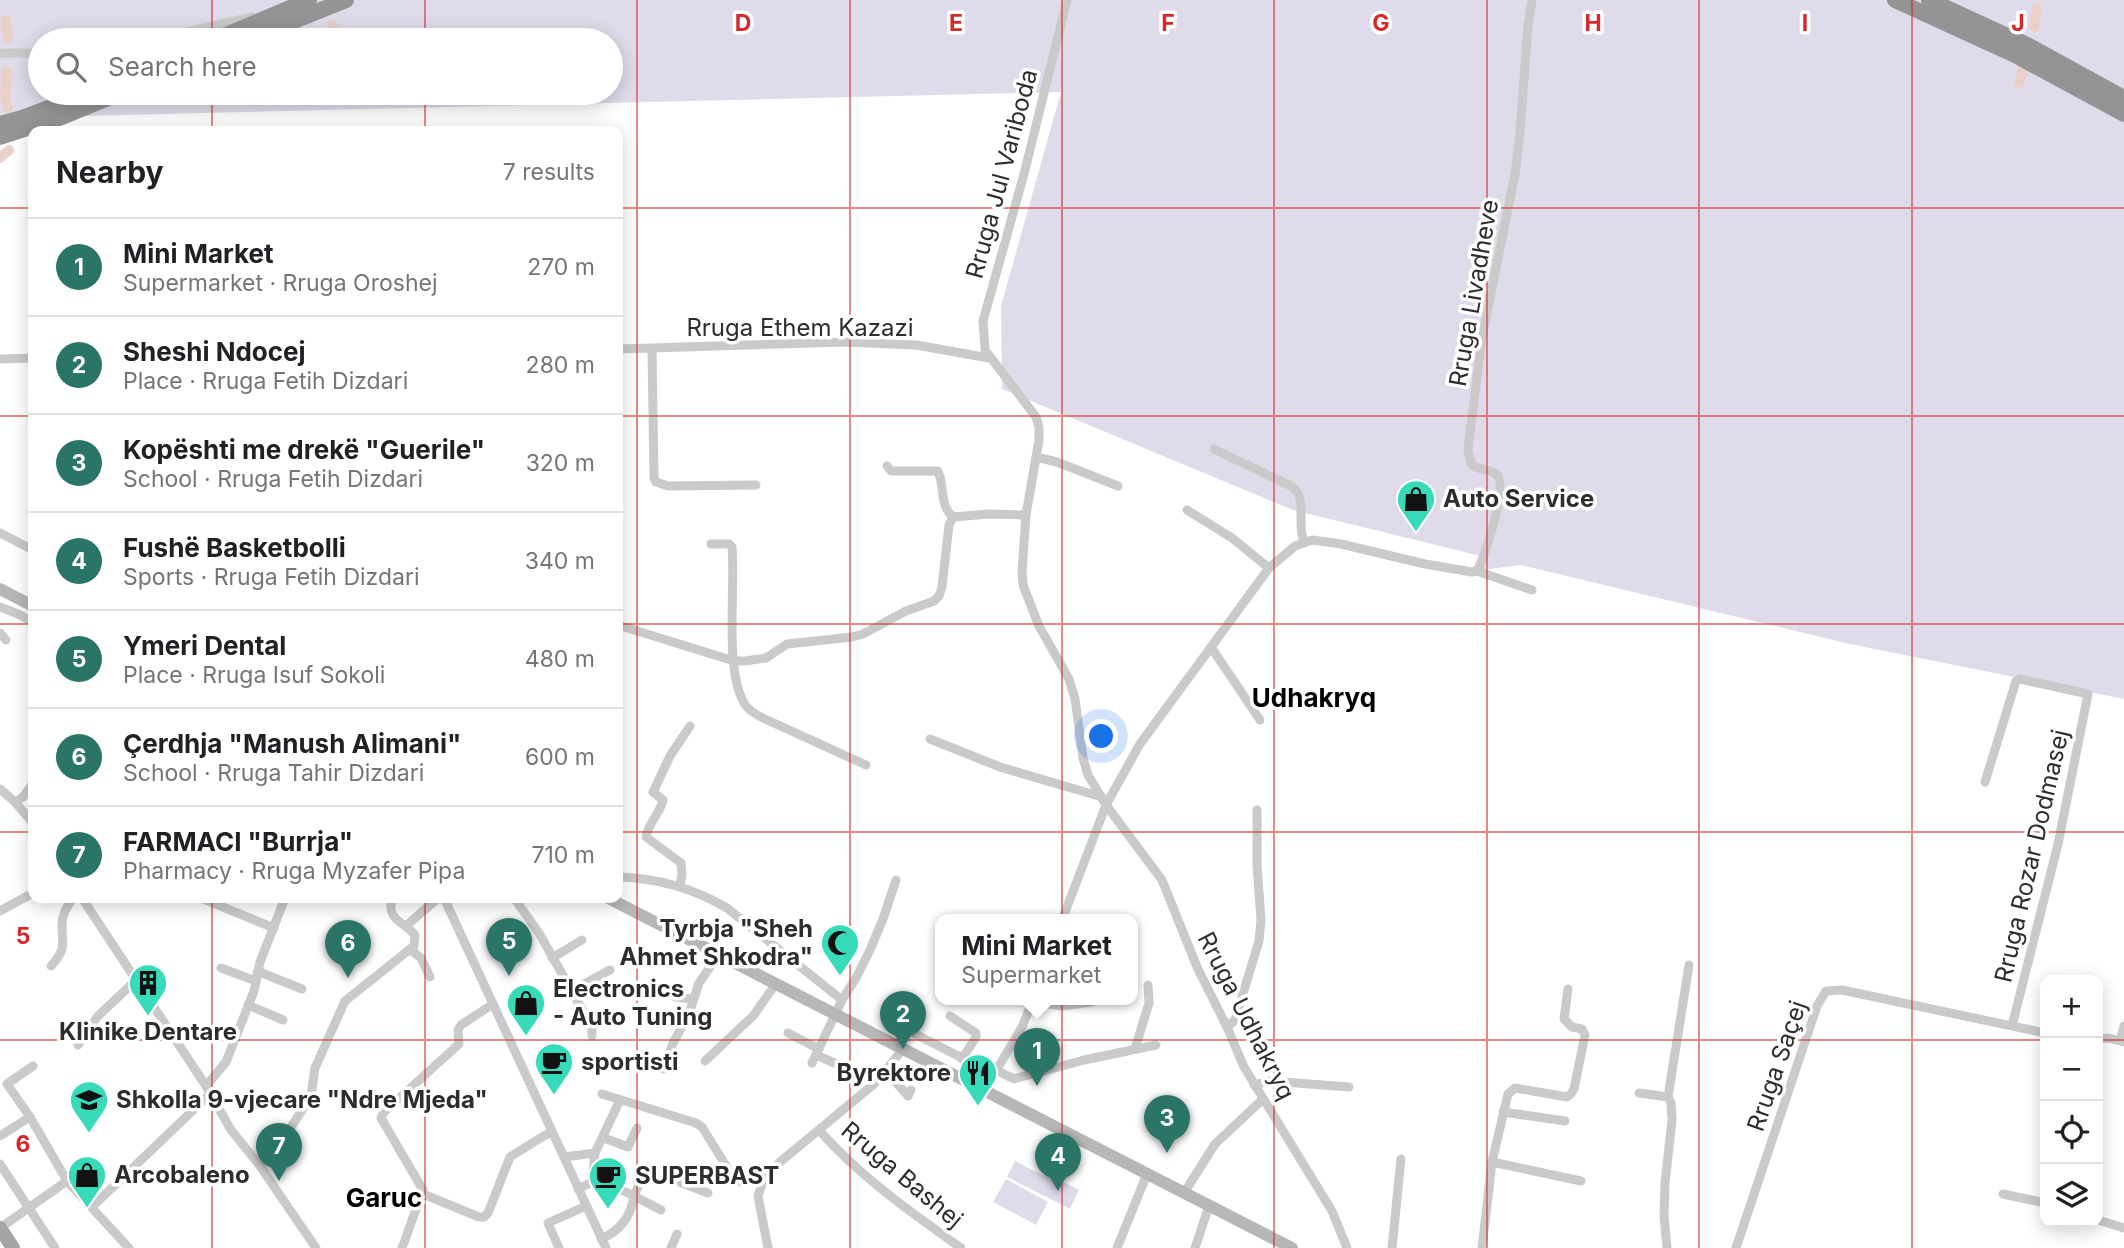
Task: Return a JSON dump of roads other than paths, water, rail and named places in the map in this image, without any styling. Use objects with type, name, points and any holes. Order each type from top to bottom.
[{"type":"highway","points":[[242,28],[309,0]]},
{"type":"highway","points":[[276,28],[346,0]]},
{"type":"highway","points":[[1895,0],[2015,55],[2124,114]]},
{"type":"highway","points":[[1929,0],[2027,45],[2124,98]]},
{"type":"highway","points":[[0,124],[55,105]]},
{"type":"highway","points":[[34,126],[91,105]]},
{"type":"highway","points":[[0,137],[28,128]]},
{"type":"main road","points":[[0,589],[28,603]]},
{"type":"main road","points":[[618,903],[1292,1248]]},
{"type":"main road","points":[[0,1228],[13,1248]]},
{"type":"street","name":"Rruga Jul Variboda","points":[[989,358],[985,350],[983,321],[1024,174],[1067,0]]},
{"type":"street","name":"Rruga Livadheve","points":[[1478,570],[1497,510],[1499,478],[1495,473],[1472,465],[1468,451],[1482,338],[1520,132],[1532,0]]},
{"type":"street","points":[[203,28],[290,8]]},
{"type":"street","points":[[0,53],[28,53]]},
{"type":"street","name":"Rruga Ethem Kazazi","points":[[623,349],[844,342],[916,345],[989,358]]},
{"type":"street","name":"Rruga Ethem Kazazi","points":[[652,349],[653,478],[656,482],[668,486],[756,485]]},
{"type":"street","points":[[0,359],[28,358]]},
{"type":"street","name":"Rruga Udhakryq","points":[[989,358],[1036,418],[1039,427],[1027,515],[1023,585],[1039,626],[1069,679],[1088,775],[1162,880],[1197,967],[1244,1067],[1332,1211],[1347,1248]]},
{"type":"street","points":[[1214,449],[1293,487],[1299,493],[1300,530],[1304,541]]},
{"type":"street","points":[[1036,457],[1057,462],[1118,486]]},
{"type":"street","points":[[887,466],[891,471],[938,471],[942,478],[944,507],[953,517]]},
{"type":"street","points":[[1187,510],[1232,538],[1269,568]]},
{"type":"street","points":[[953,517],[1027,515]]},
{"type":"street","points":[[623,627],[734,661],[766,658],[787,644],[863,634],[906,611],[934,601],[939,596],[949,525],[953,517]]},
{"type":"street","points":[[0,533],[28,547]]},
{"type":"street","points":[[1064,914],[1104,801],[1140,744],[1269,568],[1283,555],[1304,541],[1321,540],[1425,564],[1472,572],[1478,570],[1532,590]]},
{"type":"street","points":[[711,544],[729,544],[732,547],[734,661],[746,705],[754,713],[866,765]]},
{"type":"street","points":[[0,607],[28,619]]},
{"type":"street","points":[[1212,647],[1260,720]]},
{"type":"street","name":"Rruga Rozar Dodmasej","points":[[1985,782],[2016,681],[2020,679],[2088,694],[2058,844],[2012,1026]]},
{"type":"street","points":[[680,886],[681,863],[646,837],[663,800],[653,792],[670,756],[690,726]]},
{"type":"street","points":[[930,739],[1000,767],[1104,801]]},
{"type":"street","points":[[0,789],[28,817]]},
{"type":"street","points":[[15,802],[28,790]]},
{"type":"street","points":[[1227,1027],[1235,1020],[1259,941],[1261,920],[1257,810]]},
{"type":"street","points":[[623,878],[680,886],[696,891],[727,908],[842,1000]]},
{"type":"street","points":[[816,1056],[842,1000],[870,950],[896,880]]},
{"type":"street","points":[[0,911],[28,896]]},
{"type":"street","points":[[51,966],[57,960],[64,944],[63,915],[70,903]]},
{"type":"street","points":[[85,903],[208,1090],[231,1130],[260,1166],[316,1248]]},
{"type":"street","points":[[213,903],[274,928]]},
{"type":"street","points":[[228,909],[230,903]]},
{"type":"street","points":[[93,1206],[208,1090],[226,1062],[283,903]]},
{"type":"street","points":[[260,1166],[279,1146],[309,1101],[313,1091],[315,1068],[345,1001],[414,946],[415,935],[402,925],[392,912],[391,903]]},
{"type":"street","points":[[406,926],[432,903]]},
{"type":"street","points":[[446,903],[604,1243],[623,1224],[645,1171],[649,1170],[708,1192]]},
{"type":"street","points":[[518,903],[539,933],[572,991],[592,1027],[592,1036]]},
{"type":"street","points":[[552,958],[582,940]]},
{"type":"street","points":[[411,950],[421,958],[430,977]]},
{"type":"street","points":[[663,1069],[704,974],[719,954]]},
{"type":"street","points":[[1667,1248],[1665,1183],[1672,1120],[1668,1097],[1689,965]]},
{"type":"street","points":[[221,968],[256,977],[262,973],[302,989]]},
{"type":"street","points":[[572,991],[610,970]]},
{"type":"street","points":[[78,1045],[98,1016],[135,981]]},
{"type":"street","points":[[705,1061],[761,1007],[775,985]]},
{"type":"street","points":[[1136,1049],[1149,1003],[1148,985]]},
{"type":"street","points":[[1482,1248],[1492,1162],[1508,1094],[1515,1088],[1567,1097],[1572,1094],[1585,1035],[1582,1029],[1572,1027],[1564,1019],[1568,989]]},
{"type":"street","name":"Rruga Saçej","points":[[1736,1248],[1817,1006],[1826,991],[1842,990],[2040,1032]]},
{"type":"street","points":[[675,997],[693,999]]},
{"type":"street","points":[[402,1248],[423,1195],[422,1186],[381,1118],[384,1112],[459,1044],[458,1030],[461,1025],[493,1004]]},
{"type":"street","points":[[248,1005],[283,1020]]},
{"type":"street","points":[[984,1091],[1031,1005]]},
{"type":"street","points":[[950,1016],[976,1033],[962,1059]]},
{"type":"street","points":[[2103,1038],[2122,1042],[2124,1026]]},
{"type":"street","points":[[788,1033],[816,1056],[869,1077],[874,1084]]},
{"type":"street","points":[[913,1033],[962,1059],[1014,1079],[1084,1060],[1156,1045]]},
{"type":"street","points":[[768,1248],[758,1196],[763,1181],[780,1162],[874,1084],[903,1049]]},
{"type":"street","points":[[33,1066],[7,1084],[30,1117],[67,1181],[130,1248]]},
{"type":"street","points":[[886,1071],[908,1096],[911,1090]]},
{"type":"street","points":[[1254,1085],[1269,1081],[1349,1087]]},
{"type":"street","points":[[1639,1093],[1668,1097]]},
{"type":"street","points":[[602,1094],[696,1123],[702,1128],[733,1177],[741,1182],[763,1181]]},
{"type":"street","points":[[1184,1193],[1216,1144],[1263,1099]]},
{"type":"street","points":[[578,1189],[592,1182],[595,1153],[621,1100]]},
{"type":"street","points":[[1503,1112],[1565,1121]]},
{"type":"street","points":[[0,1136],[30,1117]]},
{"type":"street","points":[[604,1138],[628,1147],[637,1128]]},
{"type":"street","name":"Rruga Bashej","points":[[820,1130],[862,1172],[961,1248]]},
{"type":"street","points":[[423,1195],[484,1217],[510,1157],[552,1132]]},
{"type":"street","points":[[564,1157],[595,1153]]},
{"type":"street","points":[[1392,1248],[1401,1159]]},
{"type":"street","points":[[1492,1162],[1581,1181]]},
{"type":"street","points":[[0,1164],[55,1248]]},
{"type":"street","points":[[1116,1248],[1147,1174]]},
{"type":"street","points":[[593,1176],[662,1210]]},
{"type":"street","points":[[0,1228],[67,1181]]},
{"type":"street","points":[[2003,1194],[2040,1202]]},
{"type":"street","points":[[559,1248],[548,1223],[586,1206]]},
{"type":"street","points":[[1195,1248],[1209,1206]]},
{"type":"street","points":[[2103,1222],[2124,1228]]},
{"type":"street","points":[[671,1248],[677,1234]]},
{"type":"waterway","points":[[2034,27],[2037,9]]},
{"type":"waterway","points":[[6,20],[8,38]]},
{"type":"waterway","points":[[7,71],[5,97],[8,108]]},
{"type":"waterway","points":[[2019,83],[2022,71]]},
{"type":"waterway","points":[[0,158],[9,150]]},
{"type":"place","name":"Auto Service","points":[[1416,533]]},
{"type":"place","name":"Ymeri Dental","points":[[509,976]]},
{"type":"place","name":"Tyrbja \"Sheh Ahmet Shkodra\"","points":[[840,977]]},
{"type":"place","name":"Çerdhja \"Manush Alimani\"","points":[[348,978]]},
{"type":"place","name":"Klinike Dentare","points":[[148,1017]]},
{"type":"place","name":"Electronics - Auto Tuning","points":[[526,1037]]},
{"type":"place","name":"Sheshi Ndocej","points":[[903,1049]]},
{"type":"place","name":"Mini Market","points":[[1037,1086]]},
{"type":"place","name":"sportisti","points":[[554,1096]]},
{"type":"place","name":"Byrektore","points":[[978,1107]]},
{"type":"place","name":"Shkolla 9-vjecare \"Ndre Mjeda\"","points":[[89,1134]]},
{"type":"place","name":"Kopështi me drekë \"Guerile\"","points":[[1167,1153]]},
{"type":"place","name":"FARMACI \"Burrja\"","points":[[279,1181]]},
{"type":"place","name":"Fushë Basketbolli","points":[[1058,1191]]},
{"type":"place","name":"Arcobaleno","points":[[87,1209]]},
{"type":"place","name":"SUPERBAST","points":[[608,1210]]},
{"type":"district","name":"Udhakryq","points":[[1314,698]]},
{"type":"district","name":"Garuc","points":[[384,1198]]}]
